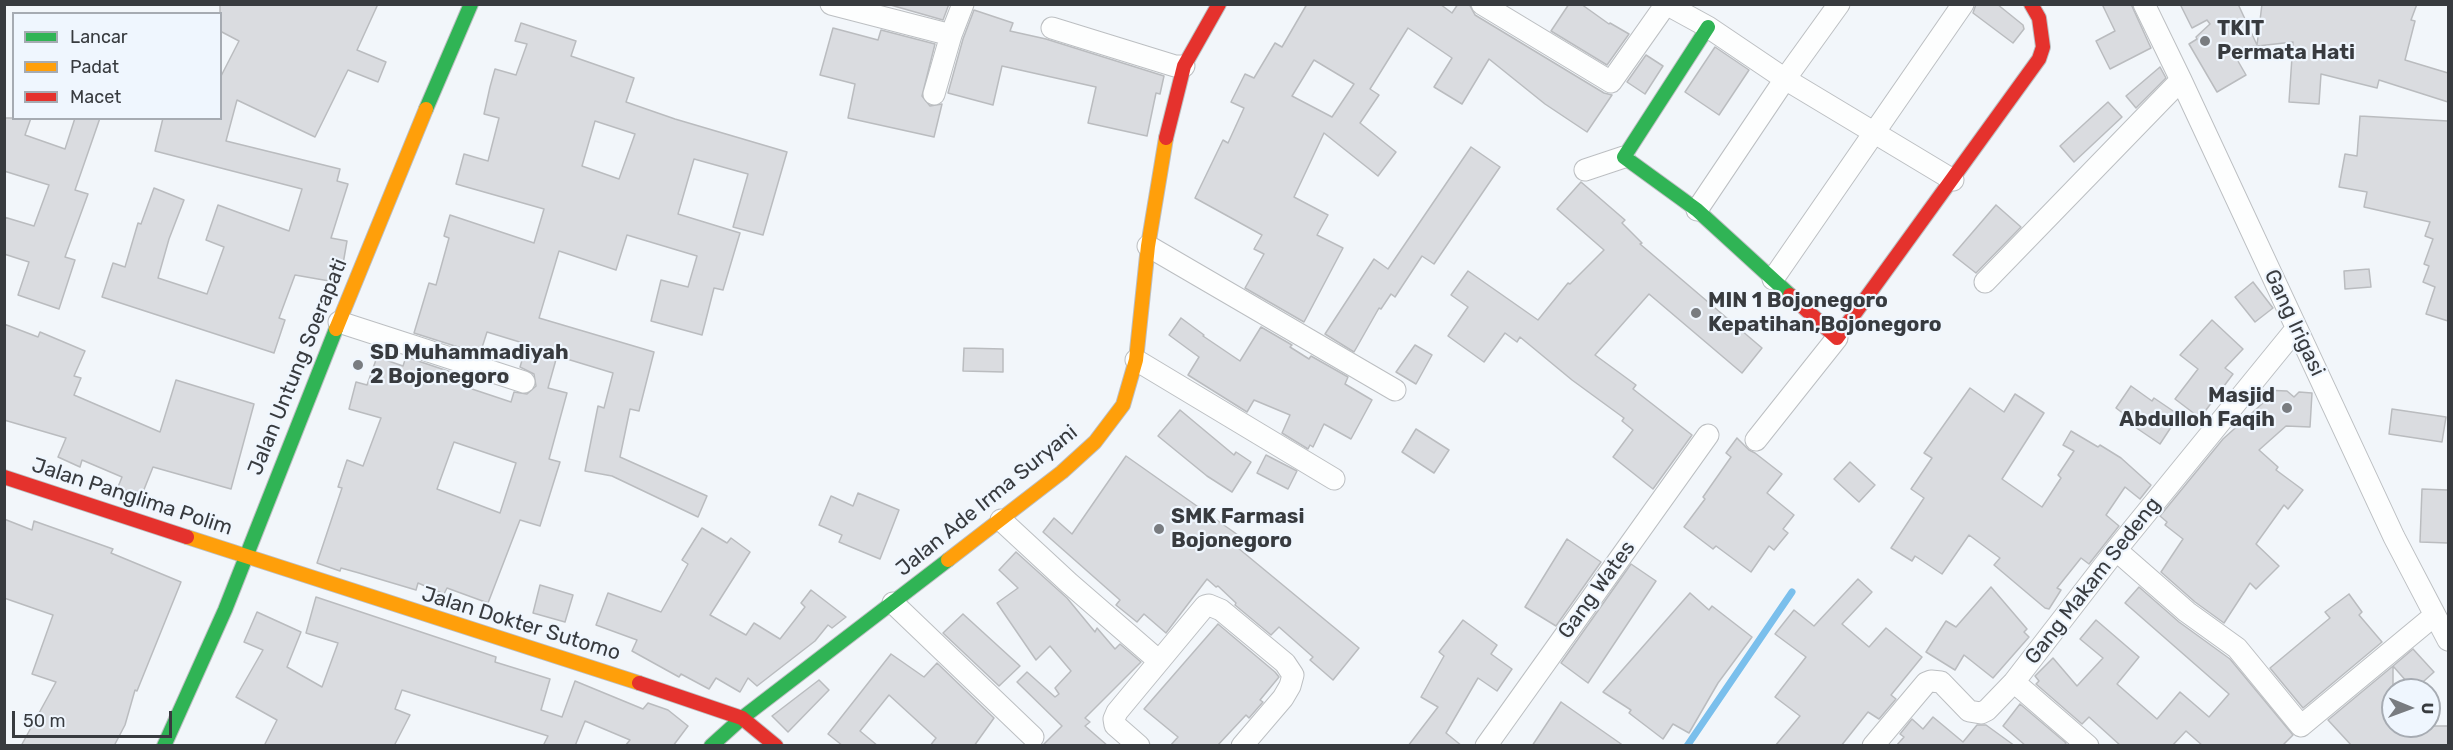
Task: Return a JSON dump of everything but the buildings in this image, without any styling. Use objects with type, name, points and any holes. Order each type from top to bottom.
[{"type":"main road","name":"Jalan Untung Soerapati","points":[[164,746],[246,557],[339,322],[471,4]]},
{"type":"main road","name":"Jalan Ade Irma Suryani","points":[[711,746],[741,718],[1062,472],[1095,442],[1124,405],[1136,360],[1148,246],[1167,132],[1184,66],[1219,4]]},
{"type":"main road","points":[[1708,27],[1624,157],[1697,210],[1837,338],[2039,59],[2043,47],[2039,18],[2031,4]]},
{"type":"main road","name":"Jalan Panglima Polim","points":[[4,477],[246,557]]},
{"type":"main road","name":"Jalan Dokter Sutomo","points":[[246,557],[664,691],[741,718],[776,746]]},
{"type":"street","points":[[831,4],[951,36]]},
{"type":"street","points":[[934,94],[963,4]]},
{"type":"street","points":[[1482,4],[1611,82],[1666,4],[1708,27],[1785,79],[1953,180]]},
{"type":"street","points":[[1697,210],[1785,79],[1839,4]]},
{"type":"street","points":[[1773,279],[1963,4]]},
{"type":"street","name":"Gang Irigasi","points":[[2144,4],[2394,537],[2448,640]]},
{"type":"street","points":[[1052,28],[1175,66],[1184,66]]},
{"type":"street","points":[[1985,282],[2181,80]]},
{"type":"street","points":[[1585,170],[1624,157]]},
{"type":"street","points":[[1148,246],[1395,390]]},
{"type":"street","points":[[339,322],[524,382]]},
{"type":"street","name":"Gang Makam Sedeng","points":[[1873,746],[1926,683],[1931,681],[1941,682],[1969,711],[1975,713],[1987,710],[2014,682],[2116,550],[2296,328]]},
{"type":"street","points":[[1756,440],[1837,338]]},
{"type":"street","points":[[1136,360],[1334,479]]},
{"type":"street","name":"Gang Wates","points":[[1486,746],[1708,435]]},
{"type":"street","points":[[1001,520],[1159,661]]},
{"type":"street","points":[[2116,550],[2187,612],[2237,648],[2301,726],[2435,615]]},
{"type":"street","points":[[893,603],[1033,737]]},
{"type":"street","points":[[1139,746],[1115,725],[1114,719],[1125,700],[1205,606],[1209,605],[1221,610],[1285,663],[1293,675],[1290,686],[1242,746]]},
{"type":"street","points":[[2014,682],[2088,746]]},
{"type":"waterway","points":[[1687,746],[1792,592]]},
{"type":"traffic: fast","points":[[426,109],[471,4]]},
{"type":"traffic: fast","points":[[1708,27],[1624,157],[1697,210],[1790,295]]},
{"type":"traffic: fast","points":[[164,746],[225,610],[336,329]]},
{"type":"traffic: fast","points":[[711,746],[742,718],[948,560]]},
{"type":"traffic: slow","points":[[336,329],[426,109]]},
{"type":"traffic: slow","points":[[948,560],[1062,472],[1095,442],[1123,405],[1136,360],[1148,246],[1166,138]]},
{"type":"traffic: slow","points":[[187,537],[639,683]]},
{"type":"traffic: jam","points":[[1166,138],[1184,66],[1219,4]]},
{"type":"traffic: jam","points":[[1790,295],[1837,338],[2039,59],[2043,47],[2039,18],[2031,4]]},
{"type":"traffic: jam","points":[[4,477],[187,537]]},
{"type":"traffic: jam","points":[[639,683],[742,718],[776,746]]},
{"type":"place","name":"TKIT Permata Hati","points":[[2205,41]]},
{"type":"place","name":"MIN 1 Bojonegoro Kepatihan,Bojonegoro","points":[[1696,313]]},
{"type":"place","name":"SD Muhammadiyah 2 Bojonegoro","points":[[358,365]]},
{"type":"place","name":"Masjid Abdulloh Faqih","points":[[2287,408]]},
{"type":"place","name":"SMK Farmasi Bojonegoro","points":[[1159,529]]}]
